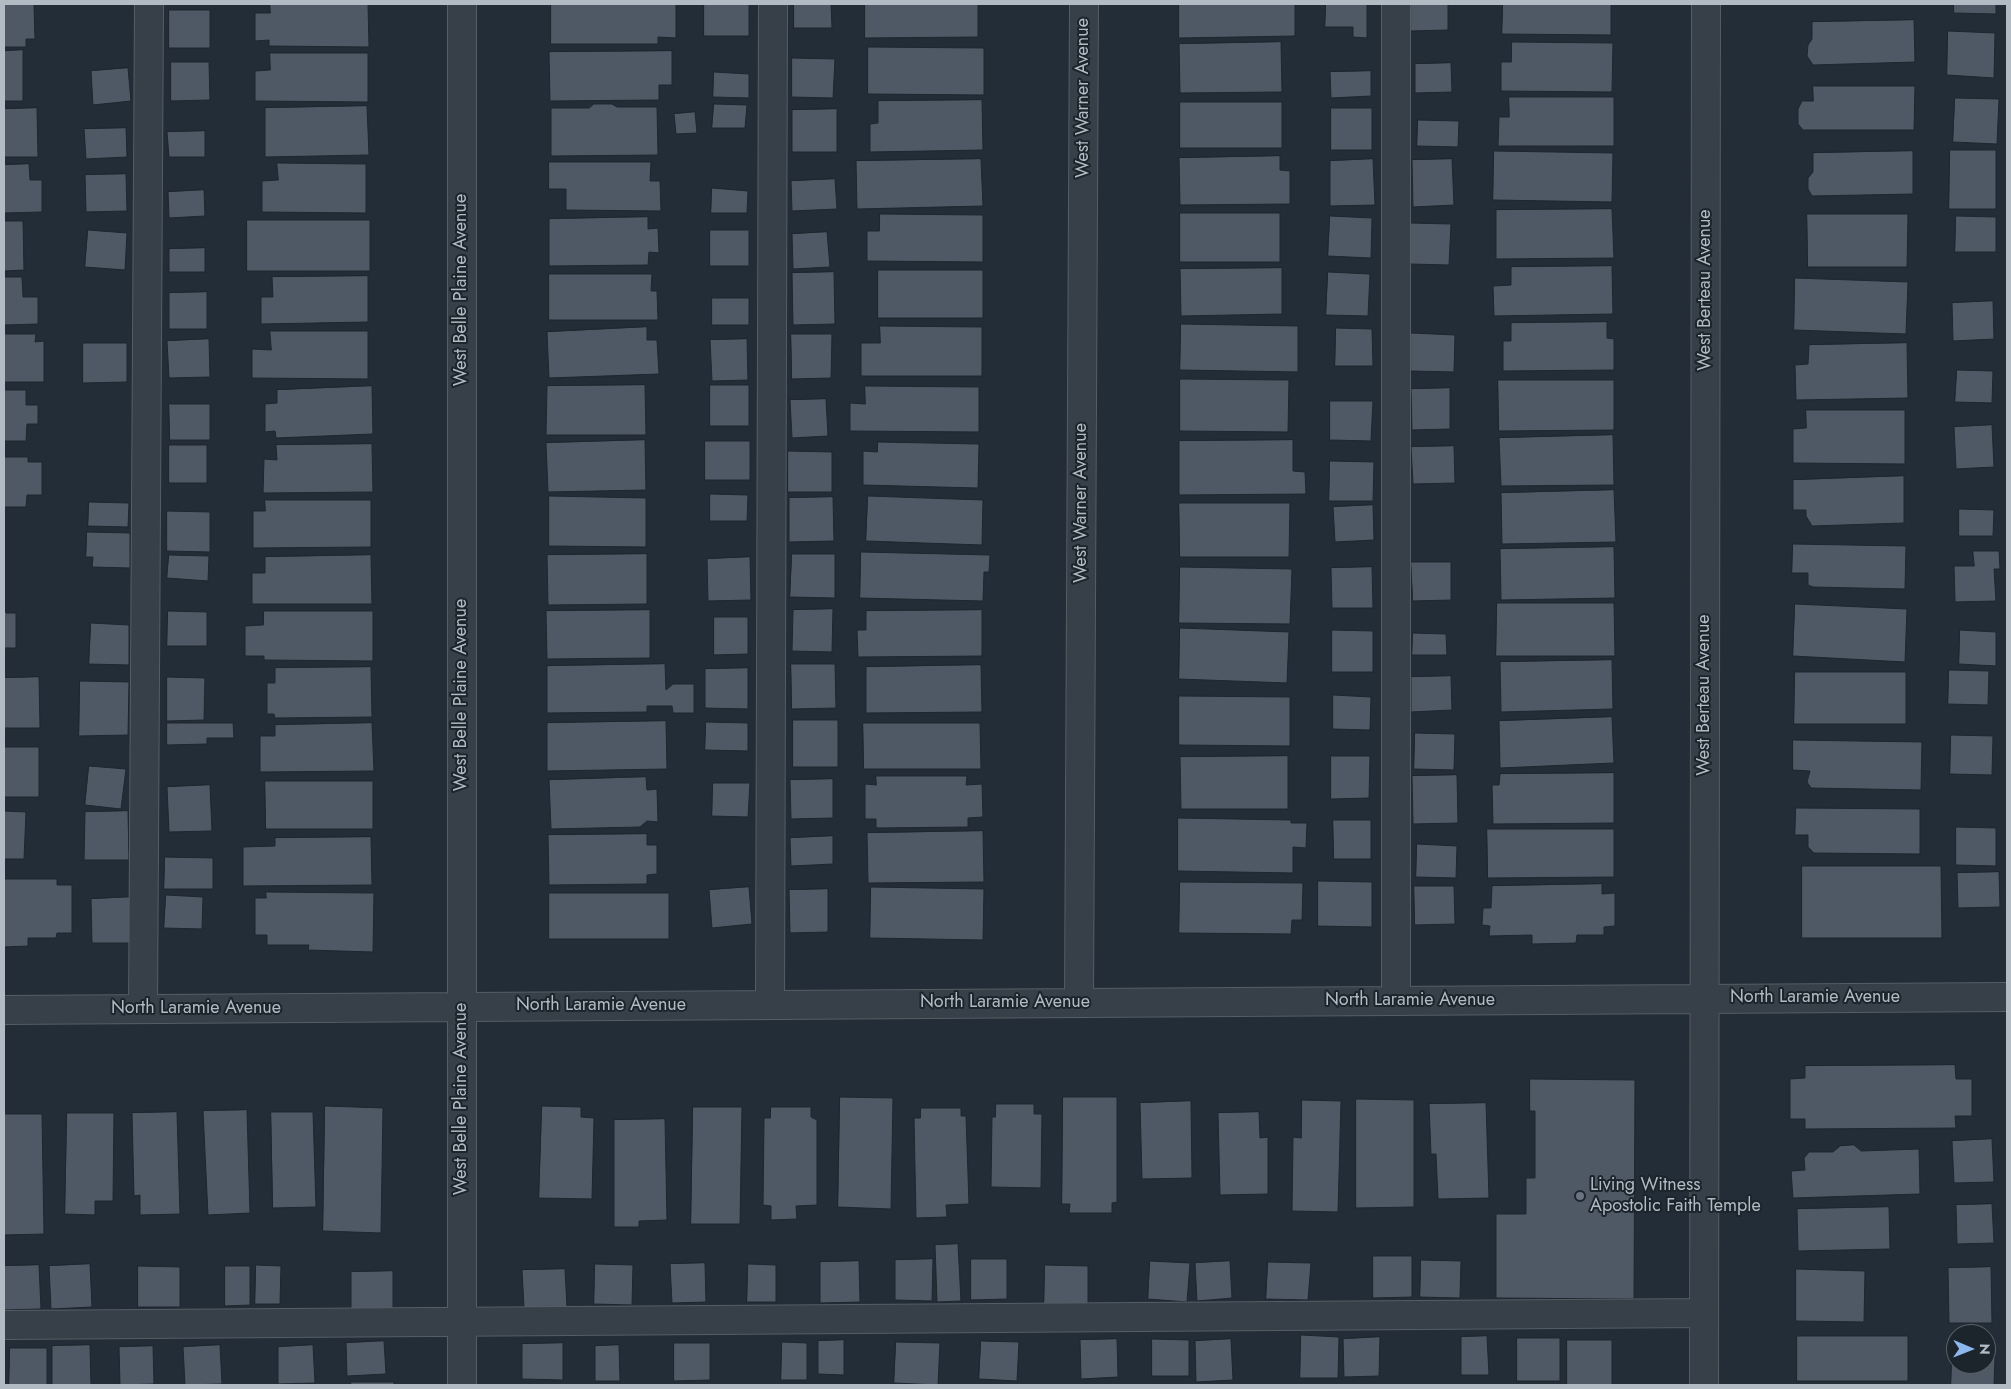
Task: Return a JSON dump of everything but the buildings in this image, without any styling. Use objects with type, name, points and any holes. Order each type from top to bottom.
[{"type":"street","points":[[143,1009],[149,4]]},
{"type":"street","name":"West Belle Plaine Avenue","points":[[462,4],[462,1385]]},
{"type":"street","points":[[770,1005],[774,4]]},
{"type":"street","name":"West Warner Avenue","points":[[1079,1003],[1084,4]]},
{"type":"street","points":[[1396,4],[1396,1001]]},
{"type":"street","name":"West Berteau Avenue","points":[[1704,1385],[1706,4]]},
{"type":"street","name":"North Laramie Avenue","points":[[4,1010],[2007,997]]},
{"type":"street","points":[[4,1325],[1704,1313]]},
{"type":"place","name":"Living Witness Apostolic Faith Temple","points":[[1580,1196]]}]
